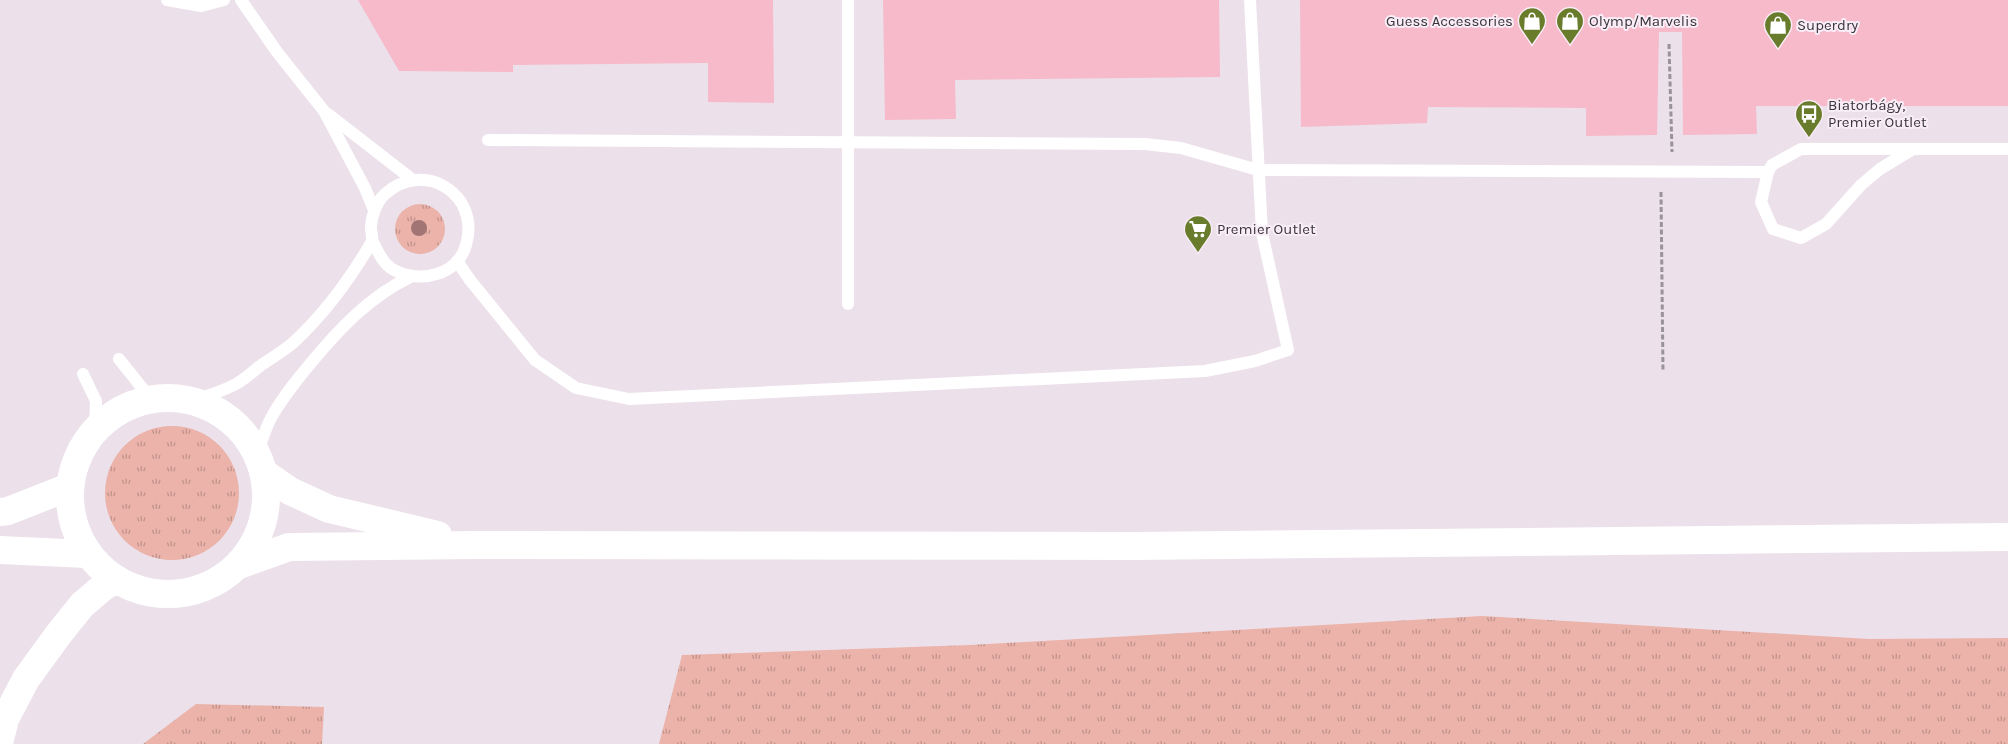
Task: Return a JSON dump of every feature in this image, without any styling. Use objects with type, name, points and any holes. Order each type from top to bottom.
[{"type":"main road","points":[[239,565],[253,545],[263,522],[266,498],[260,463],[246,435],[231,420],[213,408],[193,400],[172,398],[150,399],[130,405],[111,415],[95,429],[82,446],[74,466],[69,487],[69,505],[78,539],[87,554],[100,569],[116,580],[140,591],[167,595],[193,591],[218,581],[239,565],[289,547],[478,545],[1136,546],[2008,537]]},
{"type":"main road","points":[[260,463],[290,492],[329,509],[478,545]]},
{"type":"main road","points":[[0,512],[8,511],[69,487]]},
{"type":"main road","points":[[0,550],[87,554]]},
{"type":"main road","points":[[0,740],[5,719],[26,679],[82,605],[116,580]]},
{"type":"lane","points":[[167,0],[201,6],[224,0]]},
{"type":"lane","points":[[241,0],[277,52],[324,111],[365,188],[374,210]]},
{"type":"lane","points":[[848,0],[848,304]]},
{"type":"lane","points":[[457,261],[470,280],[535,360],[576,388],[629,400],[1205,371],[1255,361],[1288,350],[1262,234],[1250,0]]},
{"type":"lane","points":[[324,111],[413,180]]},
{"type":"lane","points":[[488,140],[1145,144],[1181,148],[1258,170],[1768,172]]},
{"type":"lane","points":[[1914,149],[1880,169],[1860,185],[1826,224],[1802,238],[1773,230],[1761,202],[1768,172],[1772,164],[1801,149],[1914,149],[2008,149]]},
{"type":"lane","points":[[413,180],[431,180],[446,187],[459,198],[467,213],[469,230],[466,246],[457,261],[444,271],[429,277],[410,277],[393,270],[380,257],[372,240],[371,225],[374,210],[383,196],[397,185],[413,180]]},
{"type":"lane","points":[[193,400],[234,386],[293,343],[324,310],[352,273],[372,240]]},
{"type":"lane","points":[[260,463],[271,418],[289,390],[332,336],[366,304],[389,287],[410,277]]},
{"type":"lane","points":[[119,359],[150,399]]},
{"type":"lane","points":[[83,374],[96,401],[95,429]]},
{"type":"path","points":[[1662,372],[1661,186],[1672,171],[1669,44]]},
{"type":"green space","points":[[415,204],[425,204],[438,211],[445,224],[445,234],[438,247],[425,254],[415,254],[406,250],[399,243],[395,234],[395,224],[399,215],[406,208]]},
{"type":"green space","points":[[172,426],[198,431],[220,445],[234,467],[239,493],[234,519],[220,541],[198,555],[172,560],[146,555],[124,541],[110,519],[105,493],[110,467],[124,445],[146,431]]},
{"type":"green space","points":[[1482,616],[1869,639],[2008,638],[2008,744],[659,744],[682,655],[970,645]]},
{"type":"green space","points":[[196,704],[324,707],[322,744],[143,744]]},
{"type":"building","points":[[358,0],[773,0],[774,103],[708,102],[708,63],[513,65],[513,72],[399,71]]},
{"type":"building","points":[[883,0],[1219,0],[1220,77],[955,80],[956,119],[885,120]]},
{"type":"building","points":[[1300,0],[2008,0],[2008,106],[1756,106],[1757,134],[1683,135],[1682,32],[1659,32],[1657,135],[1586,136],[1586,108],[1428,107],[1427,123],[1301,127]]},
{"type":"place","name":"Guess Accessories","points":[[1532,45]]},
{"type":"place","name":"Olymp/Marvelis","points":[[1570,45]]},
{"type":"place","name":"Superdry","points":[[1778,49]]},
{"type":"place","name":"Biatorbágy, Premier Outlet","points":[[1809,138]]},
{"type":"place","name":"Premier Outlet","points":[[1198,253]]}]
